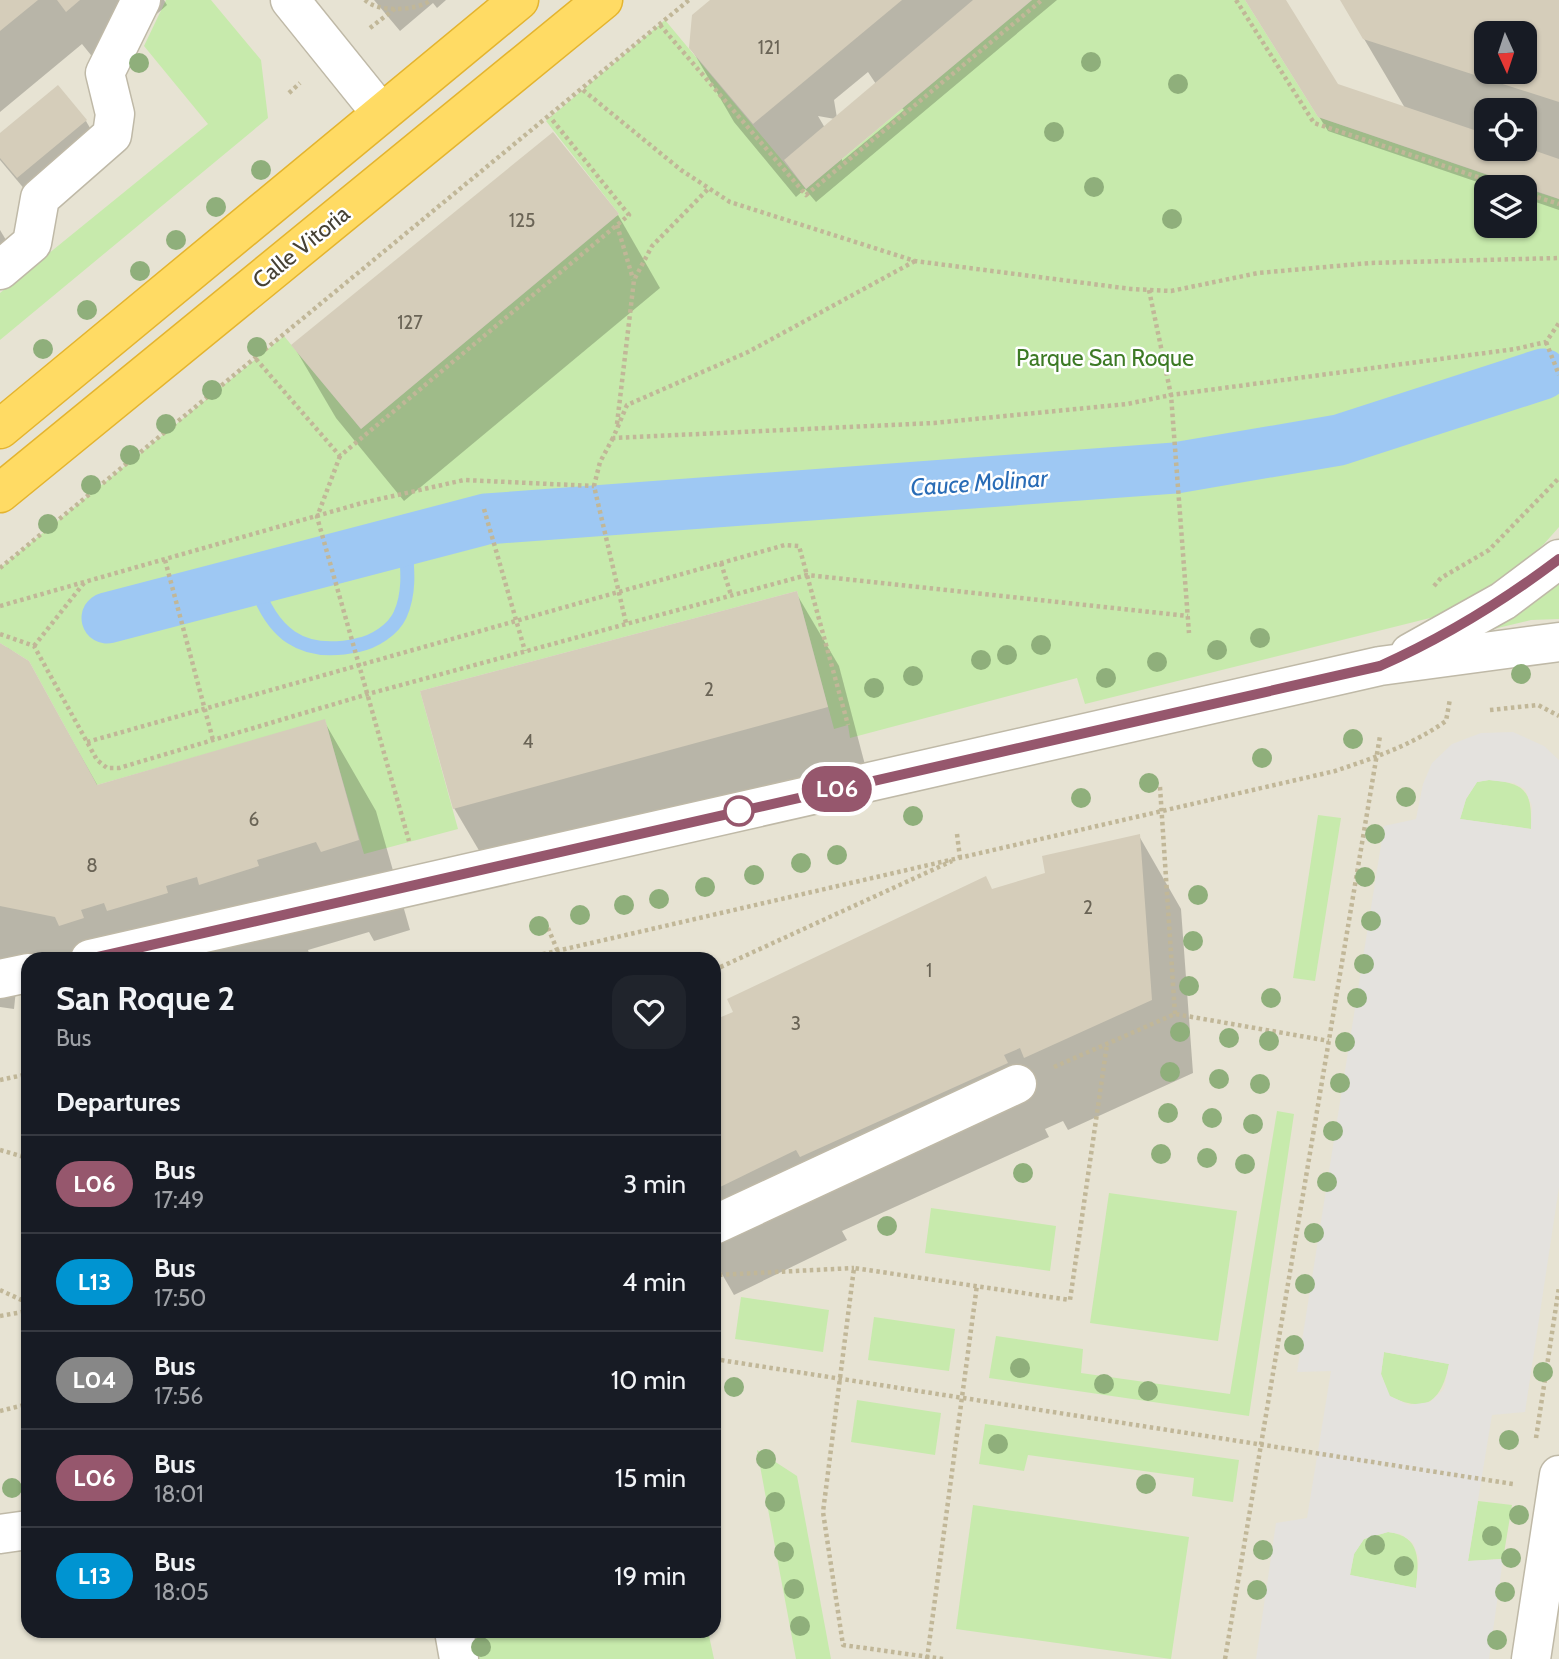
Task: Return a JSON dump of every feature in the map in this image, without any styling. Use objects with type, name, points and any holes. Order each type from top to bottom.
[{"type":"highway","points":[[0,429],[519,0]]},
{"type":"highway","name":"Calle Vitoria","points":[[0,493],[603,0]]},
{"type":"street","points":[[0,270],[32,243],[40,198],[112,135],[115,114],[105,73],[141,0]]},
{"type":"street","points":[[290,0],[381,113]]},
{"type":"street","points":[[1380,666],[1438,639],[1492,608],[1559,559]]},
{"type":"street","points":[[121,952],[1380,666],[1559,642]]},
{"type":"street","points":[[0,979],[21,974]]},
{"type":"street","points":[[721,1222],[1017,1083]]},
{"type":"street","points":[[1531,1659],[1558,1483]]},
{"type":"street","points":[[0,1534],[21,1531]]},
{"type":"street","points":[[455,1638],[459,1659]]},
{"type":"path","points":[[365,0],[379,9],[423,6],[431,0]]},
{"type":"path","points":[[0,568],[689,0]]},
{"type":"path","points":[[660,25],[806,195],[1042,0]]},
{"type":"path","points":[[1236,0],[1314,123],[1474,176]]},
{"type":"path","points":[[583,90],[637,135],[730,202],[915,261],[1171,291],[1258,273],[1370,262],[1540,261],[1559,258]]},
{"type":"path","points":[[409,841],[317,517],[340,456],[629,215],[550,117]]},
{"type":"path","points":[[616,429],[634,279],[652,246],[709,188]]},
{"type":"path","points":[[1537,196],[1559,204]]},
{"type":"path","points":[[617,225],[634,279]]},
{"type":"path","points":[[626,624],[594,486],[600,462],[627,405],[748,352],[915,261]]},
{"type":"path","points":[[1149,290],[1171,395],[1173,459],[1189,633]]},
{"type":"path","points":[[613,438],[934,423],[1127,404],[1171,395],[1515,349],[1546,342],[1559,323]]},
{"type":"path","points":[[1546,342],[1559,375]]},
{"type":"path","points":[[256,359],[340,456]]},
{"type":"path","points":[[1433,587],[1441,578],[1489,550],[1559,478]]},
{"type":"path","points":[[0,606],[362,503],[464,480],[594,486]]},
{"type":"path","points":[[484,509],[525,651]]},
{"type":"path","points":[[88,742],[785,545],[799,546],[848,725]]},
{"type":"path","points":[[165,560],[213,740]]},
{"type":"path","points":[[722,563],[731,595]]},
{"type":"path","points":[[0,634],[34,646],[97,760],[107,768],[119,768],[368,694],[807,575],[1188,616]]},
{"type":"path","points":[[34,646],[84,583]]},
{"type":"path","points":[[554,952],[1335,771],[1405,746],[1446,721],[1451,695]]},
{"type":"path","points":[[1490,710],[1538,705],[1559,716]]},
{"type":"path","points":[[1225,1659],[1380,736]]},
{"type":"path","points":[[1160,787],[1175,1014]]},
{"type":"path","points":[[957,834],[962,857]]},
{"type":"path","points":[[721,967],[962,857]]},
{"type":"path","points":[[548,928],[558,951]]},
{"type":"path","points":[[1017,1083],[1175,1014],[1329,1041]]},
{"type":"path","points":[[721,1275],[854,1268],[1070,1300],[1107,1044]]},
{"type":"path","points":[[0,1080],[21,1075]]},
{"type":"path","points":[[0,1150],[21,1156]]},
{"type":"path","points":[[854,1268],[823,1512],[843,1645],[943,1659]]},
{"type":"path","points":[[927,1658],[977,1285]]},
{"type":"path","points":[[0,1290],[21,1300]]},
{"type":"path","points":[[0,1316],[21,1312]]},
{"type":"path","points":[[721,1360],[1261,1443],[1558,1483]]},
{"type":"path","points":[[0,1411],[21,1406]]},
{"type":"shaded area","points":[[0,0],[1559,0],[1559,1659],[0,1659]]},
{"type":"shaded area","points":[[1513,732],[1544,746],[1559,760],[1559,1187],[1525,1412],[1492,1415],[1468,1561],[1503,1559],[1489,1659],[1256,1659],[1276,1523],[1307,1518],[1331,1371],[1297,1372],[1384,826],[1416,819],[1423,784],[1432,763],[1452,744],[1481,733]],"holes":[[[1489,780],[1514,783],[1525,789],[1532,806],[1531,829],[1460,819],[1466,799],[1477,782]],[[1384,1352],[1449,1364],[1444,1389],[1430,1402],[1409,1405],[1390,1396],[1381,1374]],[[1388,1532],[1401,1534],[1413,1543],[1419,1558],[1416,1588],[1350,1575],[1354,1554],[1364,1539]]]},
{"type":"green space","points":[[166,0],[211,0],[261,60],[268,118],[0,340],[0,293],[208,124],[144,46]]},
{"type":"green space","name":"Parque San Roque","points":[[1032,0],[1245,0],[1318,117],[1488,175],[1474,175],[1474,238],[1537,238],[1537,192],[1559,199],[1559,527],[1544,544],[1500,582],[1446,614],[1085,704],[1077,678],[850,738],[848,725],[834,729],[797,591],[420,691],[458,829],[364,854],[325,720],[97,785],[29,661],[0,643],[0,568],[284,336],[361,429],[619,214],[546,121],[665,20],[806,189]]},
{"type":"green space","points":[[1559,578],[1559,619],[1531,620],[1481,632]]},
{"type":"green space","points":[[1489,780],[1512,784],[1525,792],[1530,806],[1531,829],[1460,819],[1466,799],[1477,782]]},
{"type":"green space","points":[[1318,815],[1341,818],[1315,981],[1293,978]]},
{"type":"green space","points":[[1277,1111],[1294,1114],[1249,1416],[989,1378],[996,1336],[1083,1349],[1081,1373],[1230,1394]]},
{"type":"green space","points":[[1109,1193],[1237,1211],[1218,1341],[1090,1323]]},
{"type":"green space","points":[[931,1208],[1056,1226],[1050,1271],[925,1253]]},
{"type":"green space","points":[[741,1297],[829,1310],[823,1352],[735,1339]]},
{"type":"green space","points":[[874,1317],[955,1329],[949,1371],[868,1360]]},
{"type":"green space","points":[[1384,1352],[1449,1364],[1446,1377],[1436,1396],[1422,1404],[1413,1404],[1389,1396],[1381,1374]]},
{"type":"green space","points":[[857,1400],[941,1413],[935,1455],[851,1442]]},
{"type":"green space","points":[[985,1424],[1239,1460],[1233,1502],[1192,1496],[1194,1478],[1028,1455],[1024,1471],[979,1464]]},
{"type":"green space","points":[[757,1450],[797,1476],[831,1659],[796,1659]]},
{"type":"green space","points":[[1478,1501],[1512,1505],[1503,1559],[1468,1561]]},
{"type":"green space","points":[[973,1505],[1189,1537],[1171,1659],[956,1629]]},
{"type":"green space","points":[[1388,1532],[1399,1534],[1412,1544],[1418,1568],[1416,1588],[1350,1575],[1354,1554],[1364,1539]]},
{"type":"green space","points":[[472,1638],[710,1638],[714,1659],[477,1659]]},
{"type":"building","points":[[0,0],[38,0],[0,31]]},
{"type":"building","points":[[57,0],[80,0],[66,12]]},
{"type":"building","points":[[710,0],[902,0],[753,124],[689,48],[692,15]]},
{"type":"building","points":[[973,0],[1032,0],[806,189],[784,160]]},
{"type":"building","points":[[1245,0],[1286,0],[1338,84],[1474,130],[1474,161],[1537,161],[1537,151],[1559,159],[1559,199],[1537,192],[1537,175],[1488,175],[1318,117]]},
{"type":"building","points":[[1340,0],[1559,0],[1559,102],[1503,84],[1537,84],[1537,21],[1474,21],[1474,75],[1363,39]]},
{"type":"building","points":[[58,85],[87,120],[17,178],[0,158],[0,133]]},
{"type":"building","points":[[553,132],[619,214],[361,429],[291,345]]},
{"type":"building","points":[[797,591],[828,707],[453,809],[420,691]]},
{"type":"building","points":[[0,643],[29,661],[97,785],[325,719],[359,840],[321,852],[316,842],[257,860],[259,866],[199,885],[197,877],[166,886],[168,893],[107,911],[104,903],[81,910],[84,918],[59,926],[55,917],[0,906]]},
{"type":"building","points":[[1140,834],[1152,1000],[1024,1058],[1020,1048],[1004,1055],[1008,1063],[800,1157],[796,1150],[721,1187],[721,1017],[733,1012],[727,999],[986,876],[992,889],[1045,873],[1042,856]]},
{"type":"waterway","name":"Cauce Molinar","points":[[107,618],[486,519],[1175,468],[1339,440],[1543,374]]},
{"type":"waterway","name":"Cauce Molinar","points":[[254,580],[269,614],[291,637],[320,648],[364,643],[388,630],[400,615],[407,587],[405,540]]},
{"type":"bus line","name":"L06","points":[[120,952],[1380,666],[1438,639],[1503,601],[1559,559]]}]
